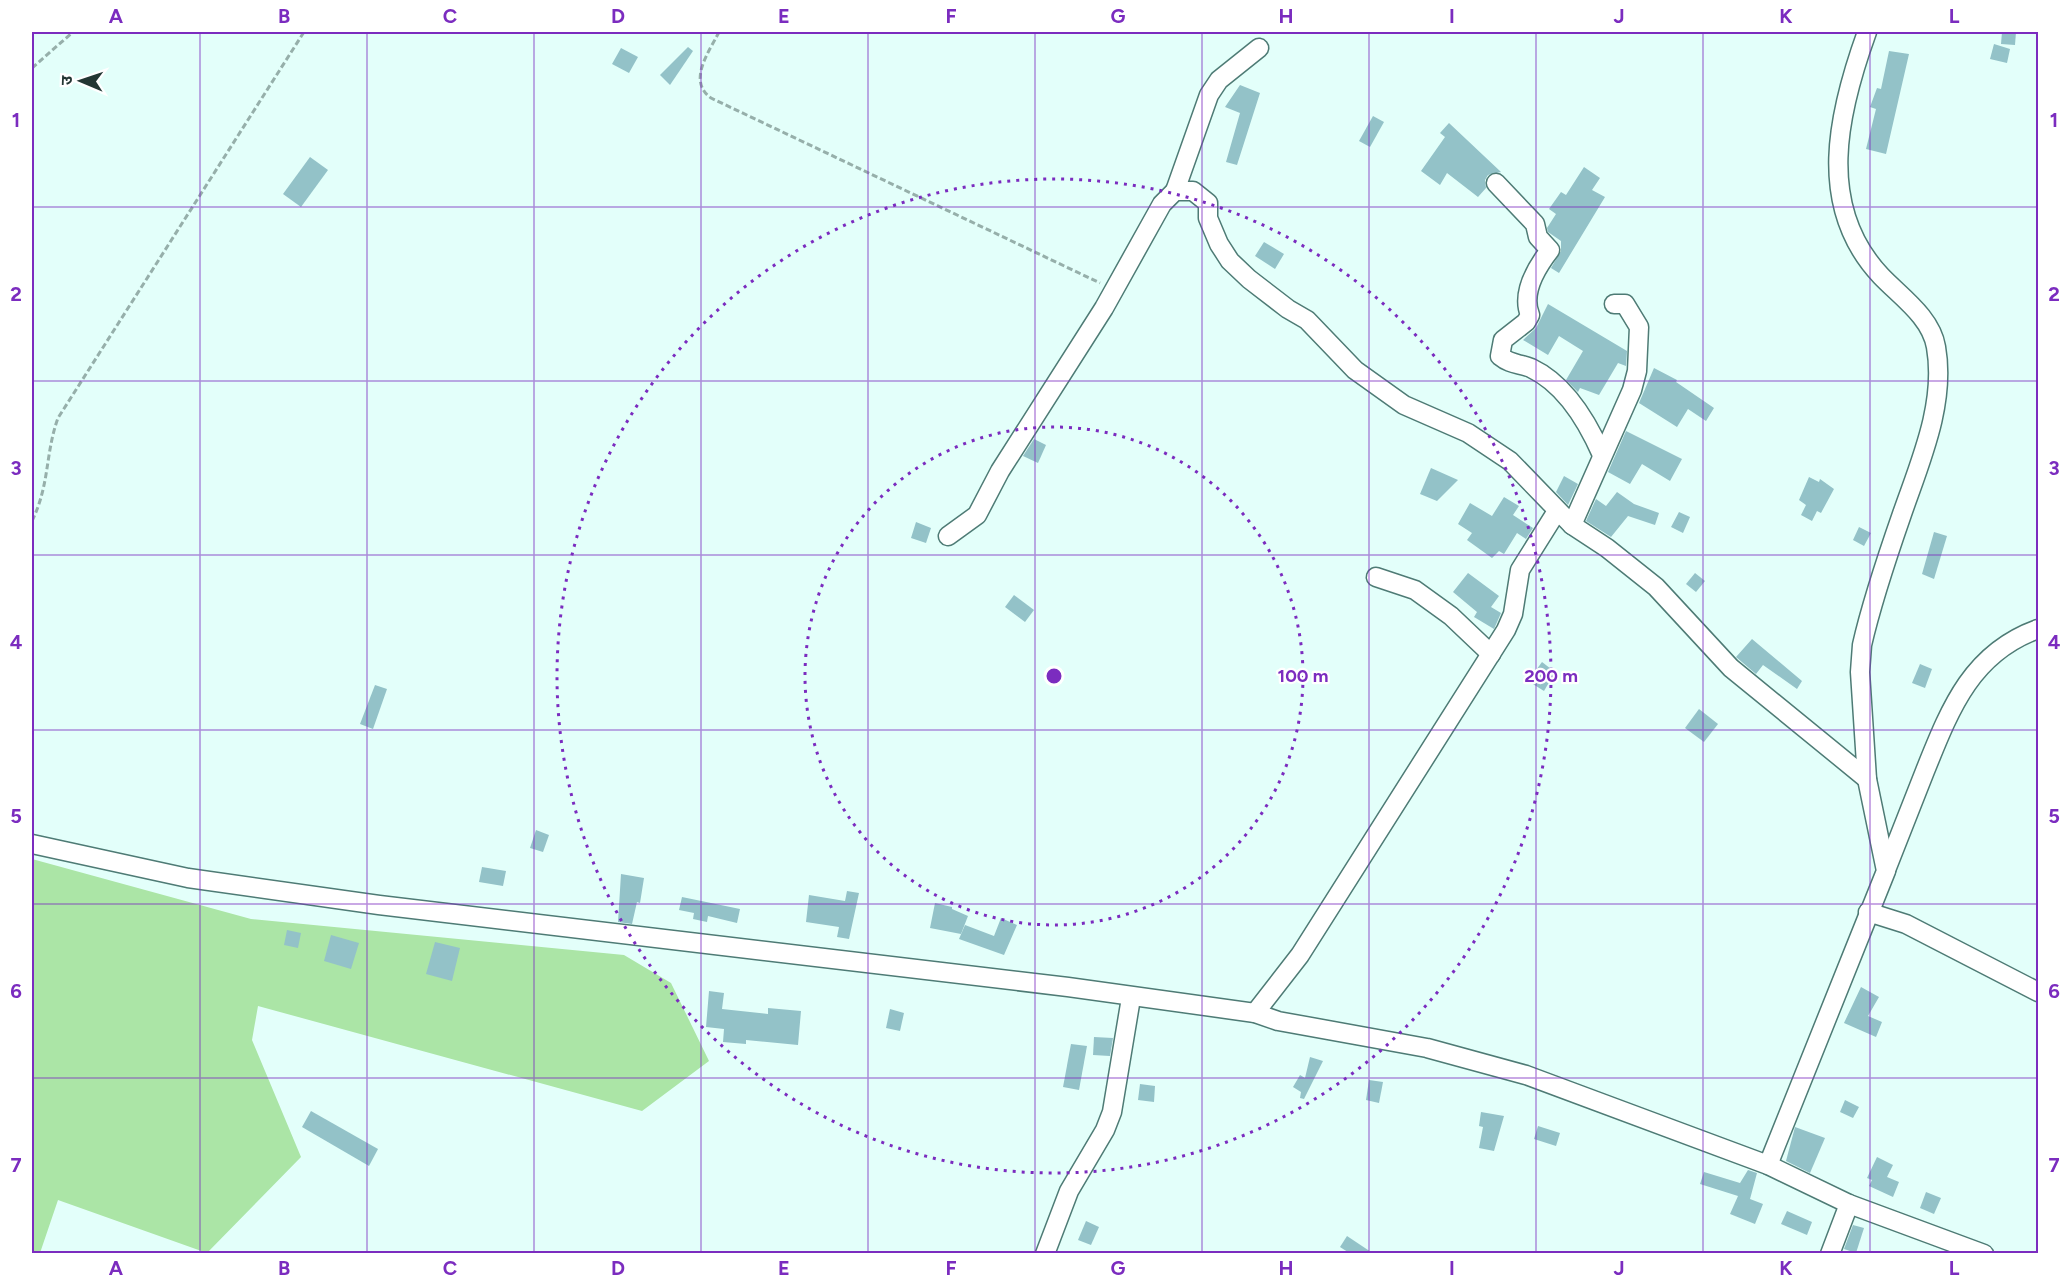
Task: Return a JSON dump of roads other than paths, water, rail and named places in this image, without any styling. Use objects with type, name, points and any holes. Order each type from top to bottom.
[{"type":"street","points":[[1867,32],[1851,75],[1839,124],[1840,188],[1847,219],[1859,247],[1879,274],[1931,329],[1936,347],[1937,384],[1935,409],[1928,438],[1898,526],[1862,645],[1860,672],[1867,778],[1886,871]]},
{"type":"street","points":[[948,536],[977,515],[1000,471],[1104,308],[1162,204],[1175,191],[1209,95],[1219,80],[1259,48]]},
{"type":"street","points":[[1496,183],[1535,224],[1538,237],[1550,250],[1540,264],[1529,289],[1525,303],[1530,315],[1526,322],[1503,340],[1500,356],[1509,364],[1531,368],[1563,394],[1590,428],[1602,455]]},
{"type":"street","points":[[1175,191],[1186,190],[1201,195],[1208,203],[1208,218],[1230,261],[1288,309],[1307,320],[1355,370],[1404,405],[1468,433],[1510,461],[1572,525],[1635,568],[1731,668],[1867,778]]},
{"type":"street","points":[[1572,525],[1602,455],[1618,425],[1637,371],[1640,327],[1625,304],[1614,304]]},
{"type":"street","points":[[1255,1013],[1300,955],[1491,654],[1513,614],[1520,570],[1557,511]]},
{"type":"street","points":[[1376,577],[1415,590],[1451,616],[1491,654]]},
{"type":"street","points":[[1768,1165],[1868,912],[1955,701],[1990,656],[2015,638],[2038,629]]},
{"type":"street","points":[[32,844],[188,878],[379,905],[1068,987],[1131,998],[1255,1013],[1278,1022],[1427,1047],[1526,1075],[1768,1165],[1850,1204],[1984,1254]]},
{"type":"street","points":[[1868,912],[1906,924],[2038,992]]},
{"type":"street","points":[[1045,1254],[1064,1201],[1091,1149],[1105,1130],[1114,1101],[1131,998]]},
{"type":"street","points":[[1830,1254],[1850,1204]]}]
